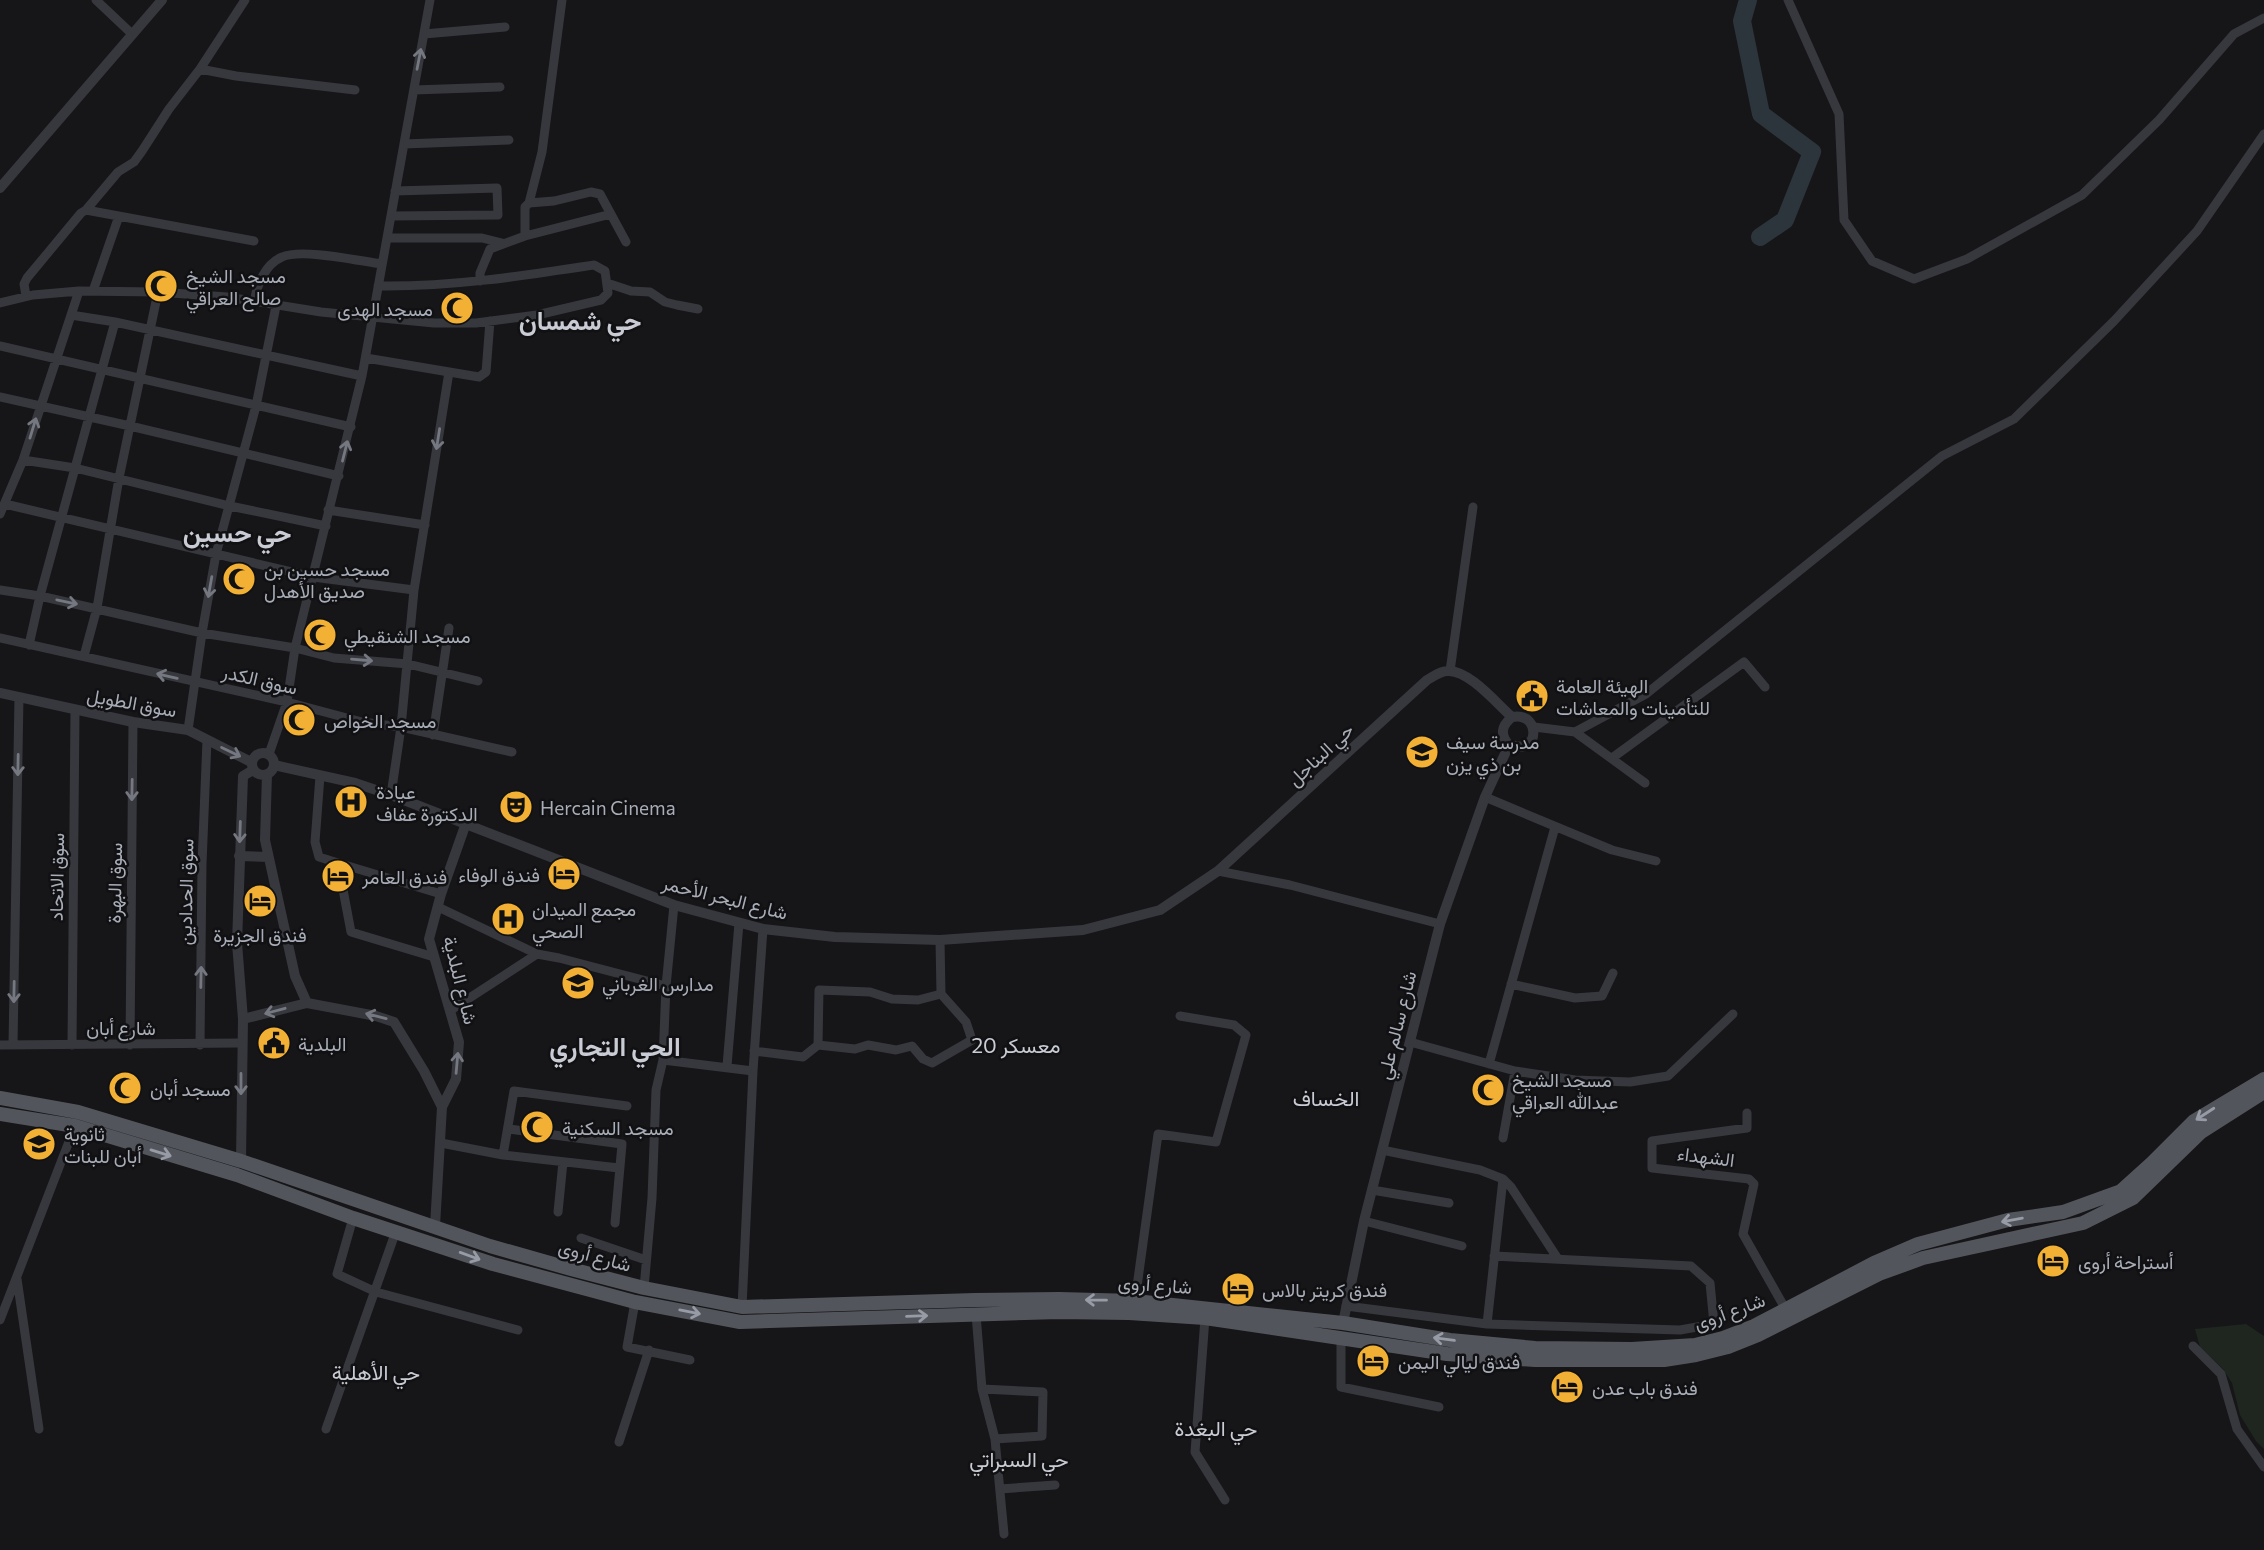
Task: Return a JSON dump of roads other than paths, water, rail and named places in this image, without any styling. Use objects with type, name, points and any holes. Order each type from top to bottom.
[{"type":"main road","name":"شارع أروى","points":[[975,1307],[1205,1318],[1535,1348],[1632,1349],[1695,1345],[1754,1326],[1874,1263],[1918,1244],[2008,1220],[2063,1212],[2121,1191],[2194,1121],[2264,1079]]},
{"type":"main road","name":"شارع أروى","points":[[239,1168],[354,1218],[493,1264],[635,1302],[741,1314],[975,1307],[1059,1299],[1135,1301],[1342,1330],[1447,1354],[1535,1360],[1664,1360],[1696,1356],[1728,1347],[1758,1335],[1879,1274],[1923,1258],[2069,1227],[2108,1212],[2133,1198],[2201,1132],[2264,1092]]},
{"type":"main road","name":"شارع أروى","points":[[0,1098],[435,1226],[490,1246],[741,1314]]},
{"type":"main road","name":"شارع أروى","points":[[0,1114],[77,1119]]},
{"type":"main road","points":[[2063,1212],[2069,1227]]},
{"type":"main road","points":[[434,1243],[435,1226]]},
{"type":"street","points":[[96,0],[132,34]]},
{"type":"street","points":[[0,188],[162,0]]},
{"type":"street","points":[[26,296],[24,284],[27,278],[118,172],[134,162],[245,0]]},
{"type":"street","points":[[307,1003],[295,976],[265,840],[270,764],[287,702],[295,648],[366,358],[430,0]]},
{"type":"street","points":[[526,236],[525,207],[529,203],[542,152],[562,0]]},
{"type":"street","points":[[1788,0],[1839,114],[1844,220],[1872,261],[1914,279],[1968,259],[2082,195],[2159,120],[2234,34],[2264,18]]},
{"type":"street","points":[[424,34],[505,27]]},
{"type":"street","points":[[200,69],[236,76],[355,90]]},
{"type":"street","points":[[414,90],[500,87]]},
{"type":"street","points":[[1575,732],[1646,694],[1942,456],[2014,419],[2114,321],[2197,231],[2264,134]]},
{"type":"street","points":[[404,144],[509,140]]},
{"type":"street","points":[[391,216],[498,215],[496,188],[395,191]]},
{"type":"street","points":[[529,203],[554,201],[592,192],[600,194],[626,242]]},
{"type":"street","points":[[86,210],[254,241]]},
{"type":"street","points":[[480,281],[480,272],[490,249],[526,236],[611,214]]},
{"type":"street","points":[[93,291],[119,216]]},
{"type":"street","points":[[387,238],[482,238],[502,243]]},
{"type":"street","points":[[254,302],[256,289],[264,272],[282,257],[304,254],[382,264]]},
{"type":"street","points":[[0,303],[26,296],[79,290],[158,292],[227,297],[276,306],[434,323],[490,321],[537,315],[601,300],[608,293],[605,271],[594,265],[480,281],[378,286]]},
{"type":"street","points":[[607,282],[631,291],[650,292],[665,302],[698,309]]},
{"type":"street","points":[[0,514],[23,460],[79,290]]},
{"type":"street","points":[[83,656],[97,608],[119,478],[158,292]]},
{"type":"street","points":[[188,730],[216,554],[256,406],[276,306]]},
{"type":"street","points":[[71,315],[149,329],[362,376]]},
{"type":"street","points":[[366,358],[480,377],[486,372],[490,321]]},
{"type":"street","points":[[29,645],[115,322]]},
{"type":"street","points":[[0,346],[351,427]]},
{"type":"street","points":[[391,795],[401,727],[414,590],[449,372]]},
{"type":"street","points":[[0,397],[339,476]]},
{"type":"street","points":[[23,460],[75,468],[230,506],[326,526]]},
{"type":"street","points":[[5,504],[313,577],[414,590]]},
{"type":"street","points":[[1473,507],[1450,671],[1460,673],[1476,684],[1512,718]]},
{"type":"street","points":[[328,510],[425,525]]},
{"type":"street","points":[[0,590],[97,608],[202,633],[334,657],[408,664],[478,681]]},
{"type":"street","points":[[433,735],[449,628]]},
{"type":"street","name":"سوق الكدر","points":[[0,638],[287,702],[328,715],[401,727],[512,752]]},
{"type":"street","points":[[1612,758],[1744,662],[1765,687]]},
{"type":"street","name":"حي البناجل","points":[[1218,872],[1427,680],[1441,672],[1450,671]]},
{"type":"street","name":"سوق الطويل","points":[[0,693],[133,722],[188,730],[252,766],[259,774],[270,764]]},
{"type":"street","points":[[13,1045],[19,697]]},
{"type":"street","name":"سوق الاتحاد","points":[[72,1045],[75,710]]},
{"type":"street","points":[[1534,727],[1532,740],[1522,747],[1509,745],[1502,734],[1506,722],[1512,718],[1525,717],[1534,727],[1575,732],[1645,783]]},
{"type":"street","name":"سوق البهرة","points":[[130,1045],[133,722]]},
{"type":"street","name":"سوق الحدادين","points":[[200,1045],[202,864],[207,740]]},
{"type":"street","name":"شارع سالم علي","points":[[1342,1330],[1364,1221],[1440,925],[1485,797],[1509,745]]},
{"type":"street","points":[[239,1168],[243,1019],[237,943],[243,776],[258,753],[270,764]]},
{"type":"street","name":"شارع البحر الأحمر","points":[[270,764],[355,783],[391,795],[674,905],[763,929],[835,937],[940,940],[1083,930],[1160,910],[1218,872]]},
{"type":"street","points":[[320,776],[314,842],[319,857],[441,894]]},
{"type":"street","points":[[1485,797],[1612,850],[1656,861]]},
{"type":"street","name":"شارع البلدية","points":[[435,1226],[442,1107],[456,1079],[459,1042],[452,1010],[429,939],[441,894],[465,825]]},
{"type":"street","points":[[1489,1064],[1555,827]]},
{"type":"street","points":[[239,856],[268,857]]},
{"type":"street","points":[[338,863],[351,932],[434,957]]},
{"type":"street","points":[[1218,872],[1290,885],[1440,925]]},
{"type":"street","points":[[643,1288],[652,1198],[656,1090],[663,1060],[666,986],[674,905]]},
{"type":"street","points":[[438,907],[537,954],[666,986]]},
{"type":"street","points":[[727,1066],[739,923]]},
{"type":"street","points":[[741,1314],[763,929]]},
{"type":"street","points":[[754,1051],[803,1057],[818,1045],[855,1049],[868,1045],[896,1050],[912,1046],[923,1059],[932,1063],[972,1040],[966,1022],[941,994],[940,940]]},
{"type":"street","points":[[452,1010],[537,954]]},
{"type":"street","points":[[1511,984],[1575,998],[1602,996],[1613,973]]},
{"type":"street","points":[[818,1045],[819,990],[870,992],[892,999],[918,1000],[941,994]]},
{"type":"street","points":[[243,1019],[307,1003],[394,1022],[442,1107]]},
{"type":"street","points":[[1410,1042],[1515,1071],[1588,1081],[1630,1082],[1668,1076],[1733,1014]]},
{"type":"street","points":[[1135,1301],[1158,1133],[1216,1142],[1246,1035],[1234,1025],[1180,1016]]},
{"type":"street","name":"شارع أبان","points":[[0,1045],[241,1043]]},
{"type":"street","points":[[663,1060],[753,1071]]},
{"type":"street","points":[[1503,1138],[1515,1071]]},
{"type":"street","points":[[503,1154],[514,1091],[627,1106]]},
{"type":"street","name":"الشهداء","points":[[1747,1113],[1748,1128],[1652,1141],[1652,1168],[1749,1179],[1754,1184],[1743,1234],[1786,1310]]},
{"type":"street","points":[[0,1320],[77,1119]]},
{"type":"street","points":[[509,1129],[622,1144],[615,1223]]},
{"type":"street","points":[[441,1143],[503,1154],[619,1168]]},
{"type":"street","points":[[1382,1150],[1480,1170],[1503,1180],[1511,1187],[1558,1259]]},
{"type":"street","points":[[558,1212],[563,1162]]},
{"type":"street","points":[[1487,1324],[1503,1180]]},
{"type":"street","points":[[1372,1190],[1449,1203]]},
{"type":"street","points":[[354,1218],[337,1274],[376,1292],[518,1330]]},
{"type":"street","points":[[1364,1221],[1462,1246]]},
{"type":"street","points":[[326,1429],[396,1231]]},
{"type":"street","points":[[581,1238],[646,1260]]},
{"type":"street","points":[[1346,1306],[1487,1324],[1681,1330],[1714,1324],[1710,1283],[1691,1266],[1494,1256]]},
{"type":"street","points":[[16,1276],[39,1430]]},
{"type":"street","points":[[635,1302],[627,1347],[690,1360]]},
{"type":"street","points":[[975,1307],[982,1389],[995,1439],[1004,1534]]},
{"type":"street","points":[[1205,1318],[1195,1452],[1225,1500]]},
{"type":"street","points":[[1342,1330],[1341,1387],[1439,1407]]},
{"type":"street","points":[[2193,1346],[2221,1374],[2237,1429],[2264,1467]]},
{"type":"street","points":[[619,1442],[649,1350]]},
{"type":"street","points":[[982,1389],[1043,1392],[1042,1436],[995,1439]]},
{"type":"street","points":[[1000,1489],[1055,1485]]},
{"type":"waterway","points":[[1748,0],[1742,21],[1761,114],[1812,152],[1785,220],[1760,237]]},
{"type":"place","name":"مسجد الشيخ صالح العراقي","points":[[161,286]]},
{"type":"place","name":"مسجد الهدى","points":[[457,308]]},
{"type":"place","name":"مسجد حسين بن صديق الأهدل","points":[[239,579]]},
{"type":"place","name":"مسجد الشنقيطي","points":[[320,635]]},
{"type":"place","name":"الهيئة العامة للتأمينات والمعاشات","points":[[1532,696]]},
{"type":"place","name":"مسجد الخواص","points":[[299,720]]},
{"type":"place","name":"مدرسة سيف بن ذي يزن","points":[[1422,752]]},
{"type":"place","name":"عيادة الدكتورة عفاف","points":[[351,802]]},
{"type":"place","name":"Hercain Cinema","points":[[516,807]]},
{"type":"place","name":"فندق الوفاء","points":[[564,874]]},
{"type":"place","name":"فندق العامر","points":[[338,876]]},
{"type":"place","name":"فندق الجزيرة","points":[[260,901]]},
{"type":"place","name":"مجمع الميدان الصحي","points":[[508,919]]},
{"type":"place","name":"مدارس الغرباني","points":[[578,983]]},
{"type":"place","name":"البلدية","points":[[274,1043]]},
{"type":"place","name":"مسجد أبان","points":[[125,1088]]},
{"type":"place","name":"مسجد الشيخ عبدالله العراقي","points":[[1488,1090]]},
{"type":"place","name":"مسجد السكنية","points":[[537,1127]]},
{"type":"place","name":"ثانوية أبان للبنات","points":[[39,1144]]},
{"type":"place","name":"أستراحة أروى","points":[[2053,1261]]},
{"type":"place","name":"فندق كريتر بالاس","points":[[1238,1289]]},
{"type":"place","name":"فندق ليالي اليمن","points":[[1373,1361]]},
{"type":"place","name":"فندق باب عدن","points":[[1567,1387]]},
{"type":"district","name":"حي شمسان","points":[[580,319]]},
{"type":"district","name":"حي حسين","points":[[237,531]]},
{"type":"district","name":"معسكر 20","points":[[1016,1044]]},
{"type":"district","name":"الحي التجاري","points":[[615,1045]]},
{"type":"district","name":"الخساف","points":[[1326,1097]]},
{"type":"district","name":"حي الأهلية","points":[[376,1371]]},
{"type":"district","name":"حي البغدة","points":[[1216,1427]]},
{"type":"district","name":"حي السبراتي","points":[[1019,1458]]}]
